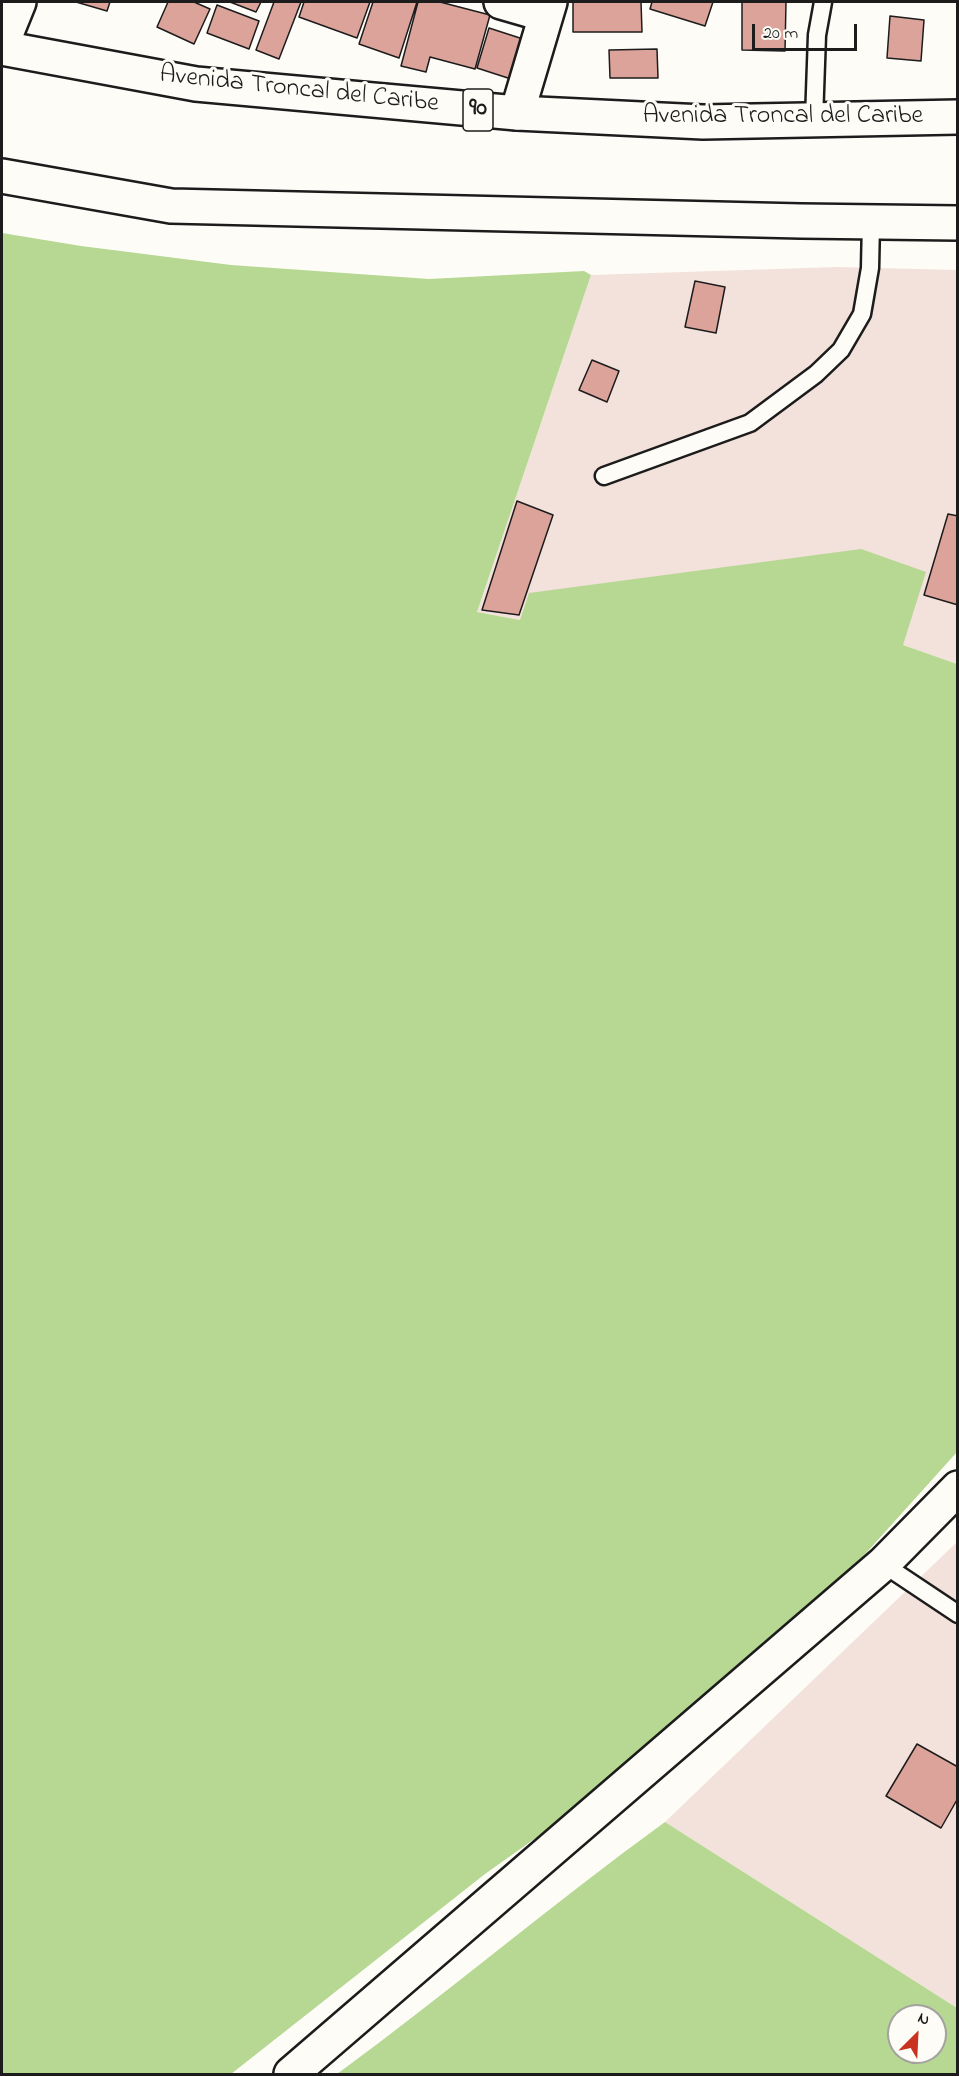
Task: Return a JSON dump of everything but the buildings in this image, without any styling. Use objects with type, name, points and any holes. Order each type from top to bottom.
[{"type":"main road","points":[[2,46],[19,2]]},
{"type":"main road","points":[[501,2],[548,8],[517,113]]},
{"type":"main road","name":"Avenida Troncal del Caribe","points":[[2,46],[196,84],[517,113],[703,122],[957,117]]},
{"type":"main road","points":[[2,176],[171,206],[957,223]]},
{"type":"main road","points":[[291,2074],[883,1564],[957,1488]]},
{"type":"lane","points":[[814,120],[817,35],[823,2]]},
{"type":"lane","points":[[604,477],[750,423],[816,374],[841,350],[862,314],[870,268],[871,222]]},
{"type":"lane","points":[[883,1564],[957,1614]]},
{"type":"shaded area","points":[[838,267],[957,270],[957,664],[903,645],[520,620],[477,612],[591,275]]},
{"type":"shaded area","points":[[957,1542],[957,2008],[665,1822]]},
{"type":"green space","points":[[2,233],[81,246],[231,265],[429,279],[584,271],[591,275],[477,612],[520,620],[529,593],[861,549],[926,572],[903,645],[957,664],[957,1452],[812,1613],[648,1758],[485,1874],[231,2074],[2,2074]]},
{"type":"green space","points":[[665,1822],[957,2008],[957,2074],[337,2074]]}]
